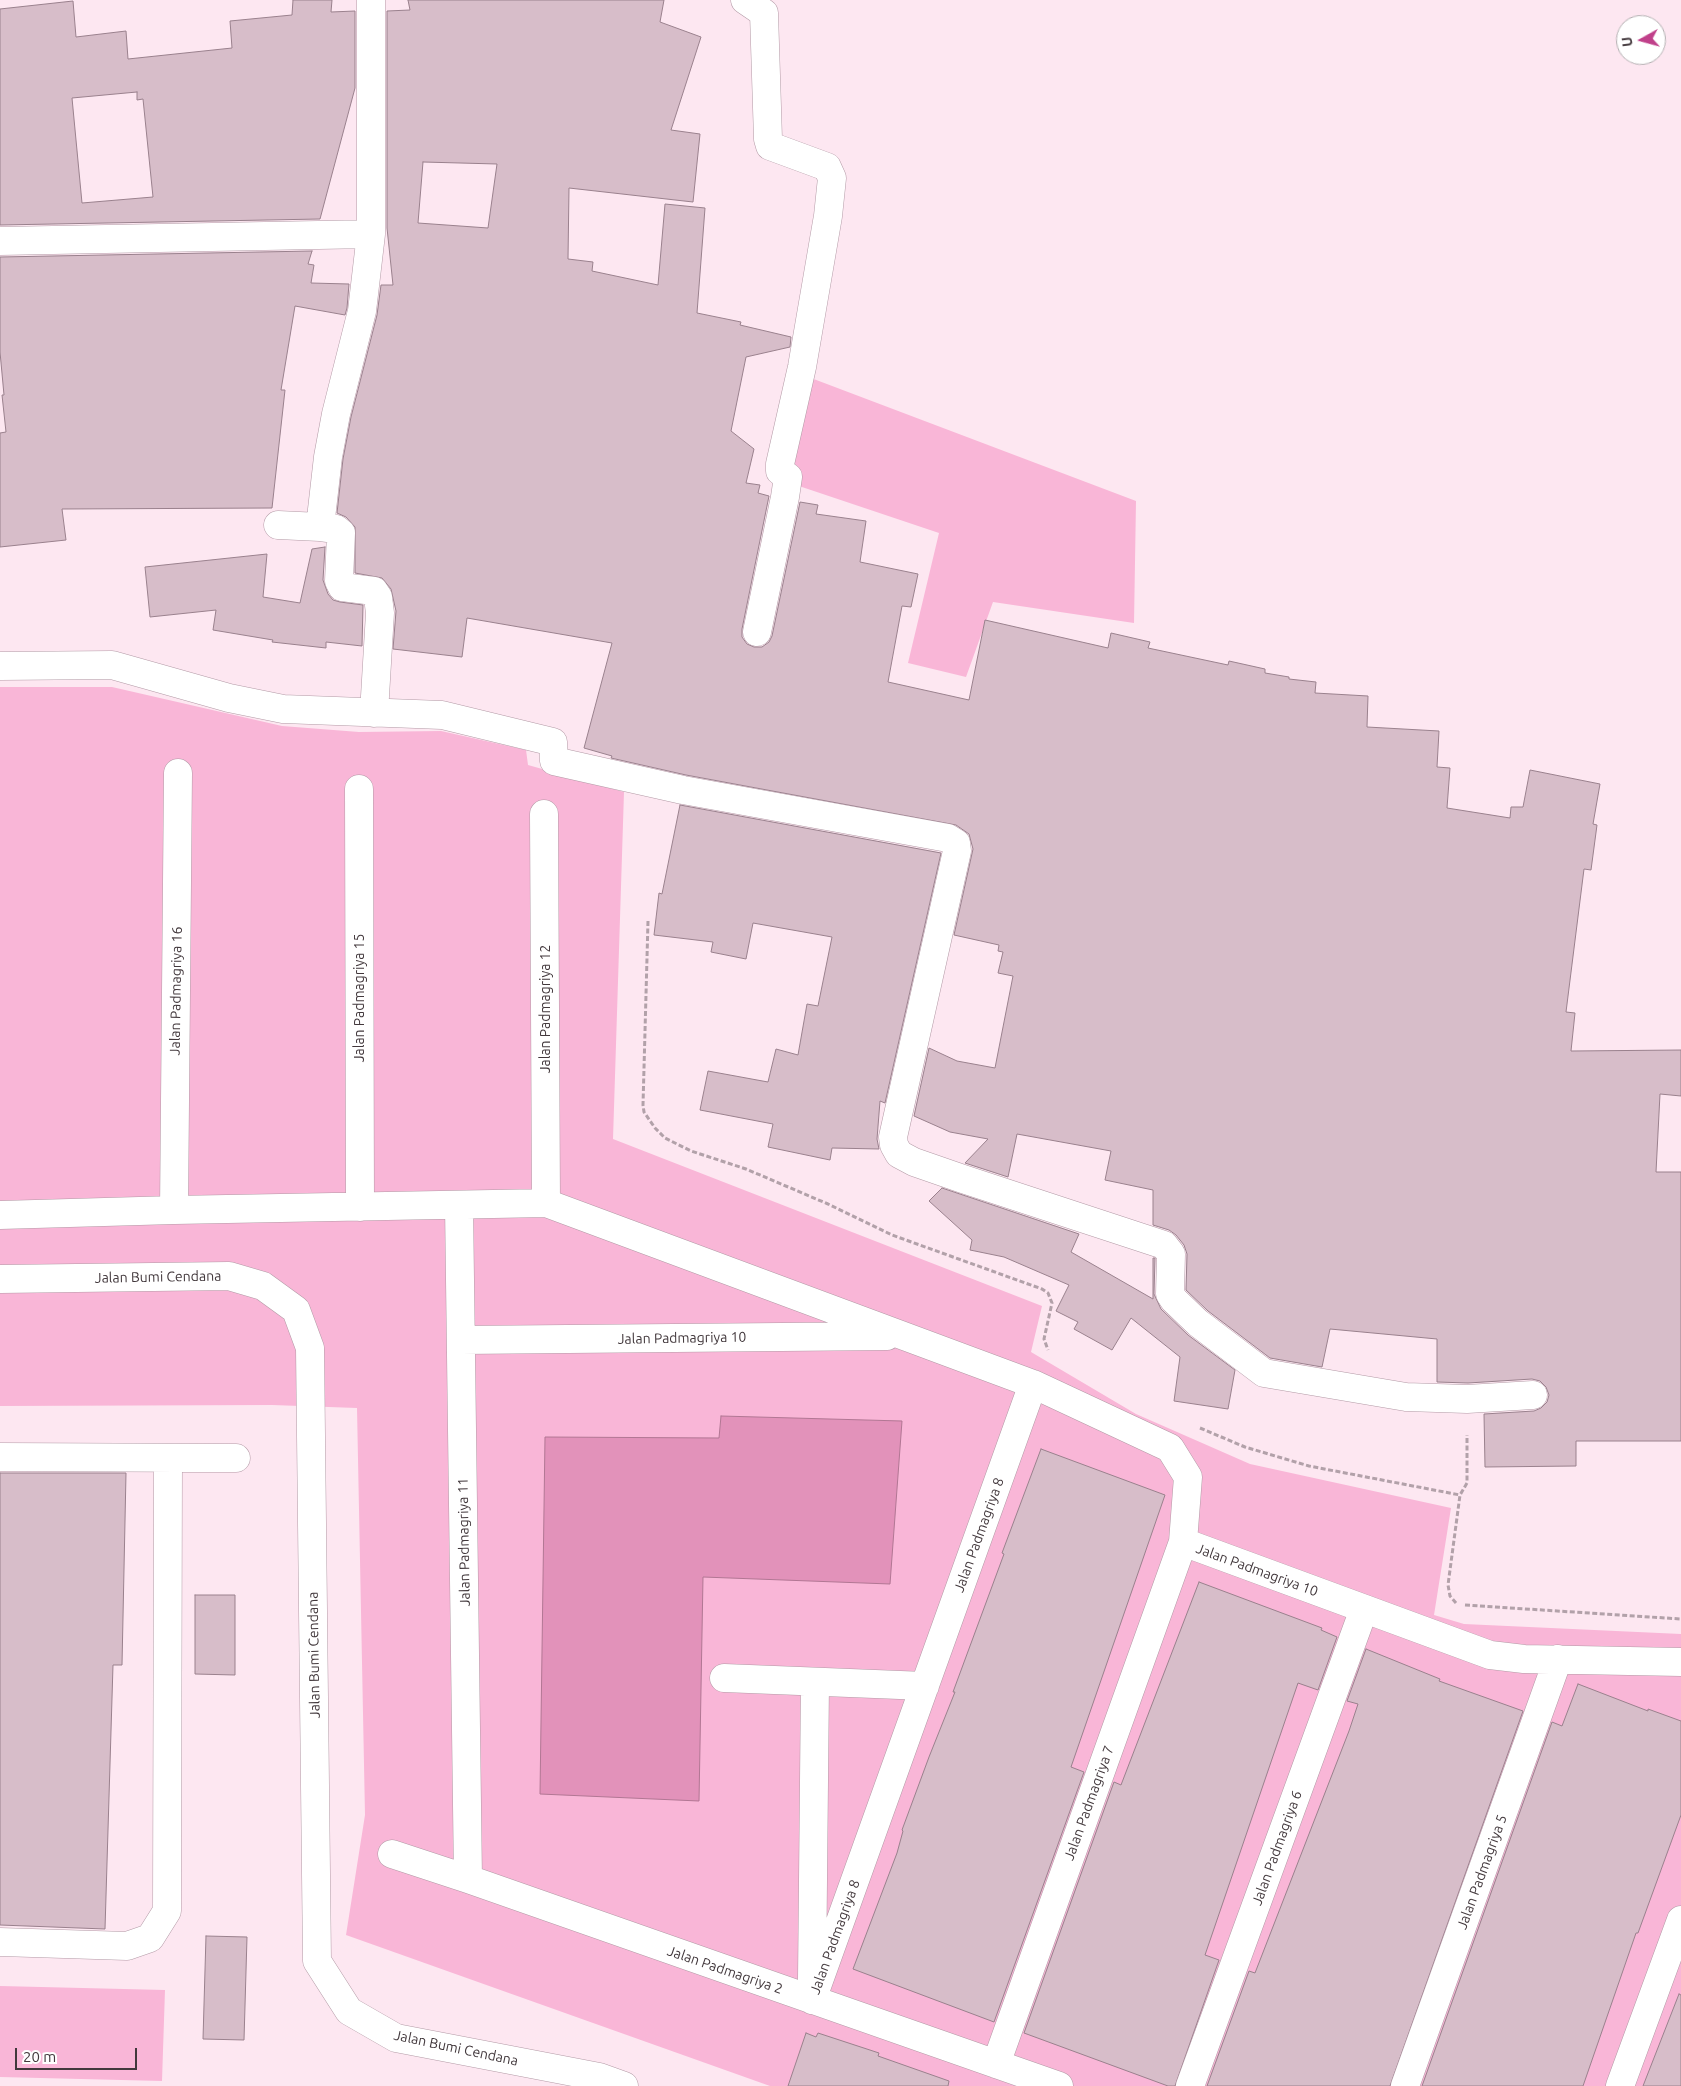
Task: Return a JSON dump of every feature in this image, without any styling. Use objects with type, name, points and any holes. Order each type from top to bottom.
[{"type":"street","points":[[320,527],[328,457],[336,414],[362,311],[371,234],[371,0]]},
{"type":"street","points":[[745,0],[764,13],[768,139],[770,146],[827,167],[832,178],[828,216],[801,374],[780,464],[780,471],[787,474],[788,480],[758,632]]},
{"type":"street","points":[[0,241],[371,234]]},
{"type":"street","points":[[278,524],[336,529],[341,533],[339,581],[342,587],[374,592],[378,597],[380,613],[374,713]]},
{"type":"street","points":[[0,666],[112,665],[229,698],[283,709],[442,715],[553,742],[554,761],[682,790],[948,838],[956,843],[957,851],[893,1137],[894,1146],[899,1154],[914,1162],[963,1179],[1164,1245],[1171,1254],[1170,1294],[1174,1300],[1198,1323],[1264,1373],[1406,1397],[1467,1399],[1532,1395]]},
{"type":"street","name":"Jalan Padmagriya 16","points":[[174,1210],[178,773]]},
{"type":"street","name":"Jalan Padmagriya 15","points":[[359,789],[360,1207]]},
{"type":"street","name":"Jalan Padmagriya 12","points":[[544,814],[546,1203]]},
{"type":"street","points":[[0,1215],[546,1203]]},
{"type":"street","name":"Jalan Padmagriya 10","points":[[546,1203],[1033,1384],[1170,1448],[1188,1477],[1182,1542],[1490,1655],[1524,1659],[1681,1662]]},
{"type":"street","name":"Jalan Padmagriya 11","points":[[459,1205],[468,1879]]},
{"type":"street","name":"Jalan Bumi Cendana","points":[[0,1279],[229,1276],[263,1286],[296,1310],[310,1348],[317,1961],[349,2011],[396,2038],[599,2077],[624,2086]]},
{"type":"street","name":"Jalan Padmagriya 10","points":[[461,1340],[903,1336]]},
{"type":"street","name":"Jalan Padmagriya 8","points":[[812,2000],[1033,1384]]},
{"type":"street","points":[[0,1457],[236,1458]]},
{"type":"street","points":[[0,1942],[127,1946],[150,1938],[167,1911],[168,1458]]},
{"type":"street","name":"Jalan Padmagriya 7","points":[[996,2064],[1182,1542]]},
{"type":"street","name":"Jalan Padmagriya 6","points":[[1190,2086],[1364,1609]]},
{"type":"street","name":"Jalan Padmagriya 5","points":[[1406,2086],[1558,1659]]},
{"type":"street","points":[[724,1678],[925,1686]]},
{"type":"street","name":"Jalan Padmagriya 8","points":[[812,2000],[814,1682]]},
{"type":"street","name":"Jalan Padmagriya 2","points":[[392,1854],[1059,2086]]},
{"type":"street","points":[[1620,2086],[1681,1920]]},
{"type":"path","points":[[648,921],[642,1105],[644,1112],[655,1128],[665,1138],[691,1151],[746,1169],[892,1234],[1042,1289],[1052,1299],[1044,1339],[1047,1350],[1052,1352]]},
{"type":"path","points":[[1467,1399],[1467,1482],[1460,1495],[1448,1585],[1450,1596],[1458,1604],[1471,1606],[1681,1619]]},
{"type":"path","points":[[1192,1425],[1245,1447],[1309,1466],[1460,1495]]},
{"type":"shaded area","points":[[811,378],[1136,501],[1134,623],[993,602],[966,677],[908,663],[939,533],[790,483]]},
{"type":"shaded area","points":[[0,687],[112,687],[282,726],[359,732],[441,731],[526,750],[528,765],[624,792],[613,1139],[1042,1306],[1031,1352],[1136,1414],[1250,1464],[1451,1508],[1434,1615],[1464,1624],[1681,1634],[1681,2086],[770,2086],[346,1935],[365,1815],[357,1408],[272,1405],[0,1406]]},
{"type":"shaded area","points":[[721,1416],[902,1421],[890,1584],[703,1577],[699,1801],[540,1794],[545,1437],[719,1438]]},
{"type":"shaded area","points":[[0,1986],[165,1990],[162,2081],[0,2077]]},
{"type":"building","points":[[293,0],[332,0],[331,12],[355,11],[355,88],[320,219],[0,225],[0,9],[73,1],[76,37],[126,31],[128,59],[232,48],[230,21],[292,15]],"holes":[[[137,92],[137,100],[143,99],[153,197],[82,203],[72,98]]]},
{"type":"building","points":[[408,0],[664,0],[660,22],[701,37],[671,130],[700,134],[693,202],[569,188],[568,259],[593,262],[592,271],[658,285],[665,204],[705,208],[697,313],[741,322],[740,325],[791,337],[790,347],[746,357],[731,431],[754,449],[746,483],[760,485],[758,493],[769,496],[742,629],[742,637],[747,644],[754,647],[762,647],[769,642],[772,636],[800,502],[818,505],[816,514],[866,521],[860,562],[918,574],[911,607],[902,606],[888,682],[969,700],[985,620],[1108,648],[1111,633],[1150,642],[1148,648],[1228,665],[1229,661],[1265,669],[1265,673],[1289,677],[1289,679],[1316,682],[1315,693],[1368,696],[1367,727],[1439,731],[1437,767],[1450,768],[1447,808],[1510,818],[1511,807],[1523,807],[1530,770],[1600,784],[1593,824],[1597,825],[1591,870],[1584,869],[1566,1012],[1575,1013],[1571,1051],[1681,1050],[1681,1096],[1660,1094],[1656,1172],[1681,1172],[1681,1441],[1576,1441],[1576,1466],[1485,1467],[1484,1414],[1534,1411],[1541,1408],[1547,1402],[1549,1395],[1546,1387],[1540,1381],[1532,1379],[1468,1383],[1437,1382],[1437,1339],[1330,1329],[1322,1367],[1270,1358],[1208,1311],[1186,1290],[1187,1254],[1184,1245],[1169,1230],[1153,1225],[1153,1190],[1105,1180],[1111,1151],[1017,1134],[1008,1177],[965,1163],[988,1139],[950,1132],[914,1116],[929,1048],[957,1061],[995,1068],[1013,976],[998,973],[1003,952],[998,951],[999,945],[954,935],[973,849],[969,834],[956,825],[686,775],[611,758],[612,756],[584,748],[612,643],[467,618],[462,657],[393,649],[396,611],[391,589],[382,578],[355,573],[355,527],[346,517],[337,513],[343,459],[351,417],[377,315],[381,285],[393,285],[387,228],[387,11],[410,10]],"holes":[[[423,162],[497,164],[488,228],[418,223]]]},
{"type":"building","points":[[312,251],[308,264],[314,265],[311,283],[349,284],[347,308],[345,315],[295,306],[281,390],[285,390],[272,508],[62,509],[66,540],[0,547],[0,433],[6,432],[0,352],[0,257]]},
{"type":"building","points":[[325,547],[323,580],[328,594],[333,600],[363,605],[362,646],[326,642],[326,648],[272,642],[273,640],[213,630],[216,610],[150,617],[145,567],[267,554],[263,597],[300,603],[312,549]]},
{"type":"building","points":[[680,805],[941,853],[885,1103],[880,1101],[877,1139],[879,1149],[832,1148],[830,1160],[768,1147],[773,1124],[700,1110],[708,1071],[768,1082],[776,1049],[798,1055],[807,1004],[818,1006],[832,937],[753,923],[746,959],[711,952],[713,942],[654,935],[659,893],[662,894]]},
{"type":"building","points":[[942,1188],[1079,1234],[1071,1252],[1153,1299],[1153,1258],[1155,1258],[1154,1294],[1161,1309],[1188,1335],[1235,1370],[1228,1409],[1174,1401],[1180,1357],[1131,1318],[1112,1350],[1074,1329],[1078,1322],[1056,1311],[1069,1285],[1004,1257],[970,1250],[972,1240],[929,1201]]},
{"type":"building","points":[[1041,1449],[1165,1495],[1071,1767],[1084,1772],[994,2022],[853,1969],[897,1853],[902,1830],[955,1692],[953,1692],[1004,1554],[1002,1553]]},
{"type":"building","points":[[0,1473],[126,1473],[122,1665],[113,1665],[105,1929],[0,1925]]},
{"type":"building","points":[[1199,1582],[1322,1628],[1321,1630],[1337,1637],[1318,1690],[1298,1683],[1205,1955],[1219,1960],[1175,2086],[1168,2086],[1024,2033],[1114,1782],[1121,1785]]},
{"type":"building","points":[[195,1595],[235,1595],[235,1675],[195,1674]]},
{"type":"building","points":[[1366,1649],[1440,1679],[1439,1681],[1523,1711],[1390,2086],[1207,2086],[1249,1971],[1255,1973],[1349,1731],[1358,1704],[1347,1701]]},
{"type":"building","points":[[1578,1684],[1648,1711],[1648,1709],[1681,1721],[1681,1815],[1638,1933],[1636,1933],[1583,2086],[1422,2086],[1552,1722],[1562,1726]]},
{"type":"building","points":[[206,1936],[247,1937],[244,2040],[203,2039]]},
{"type":"building","points":[[1679,1994],[1681,1995],[1681,2086],[1643,2086]]},
{"type":"building","points":[[806,2033],[816,2037],[818,2033],[879,2053],[878,2056],[949,2081],[948,2086],[788,2086]]}]
